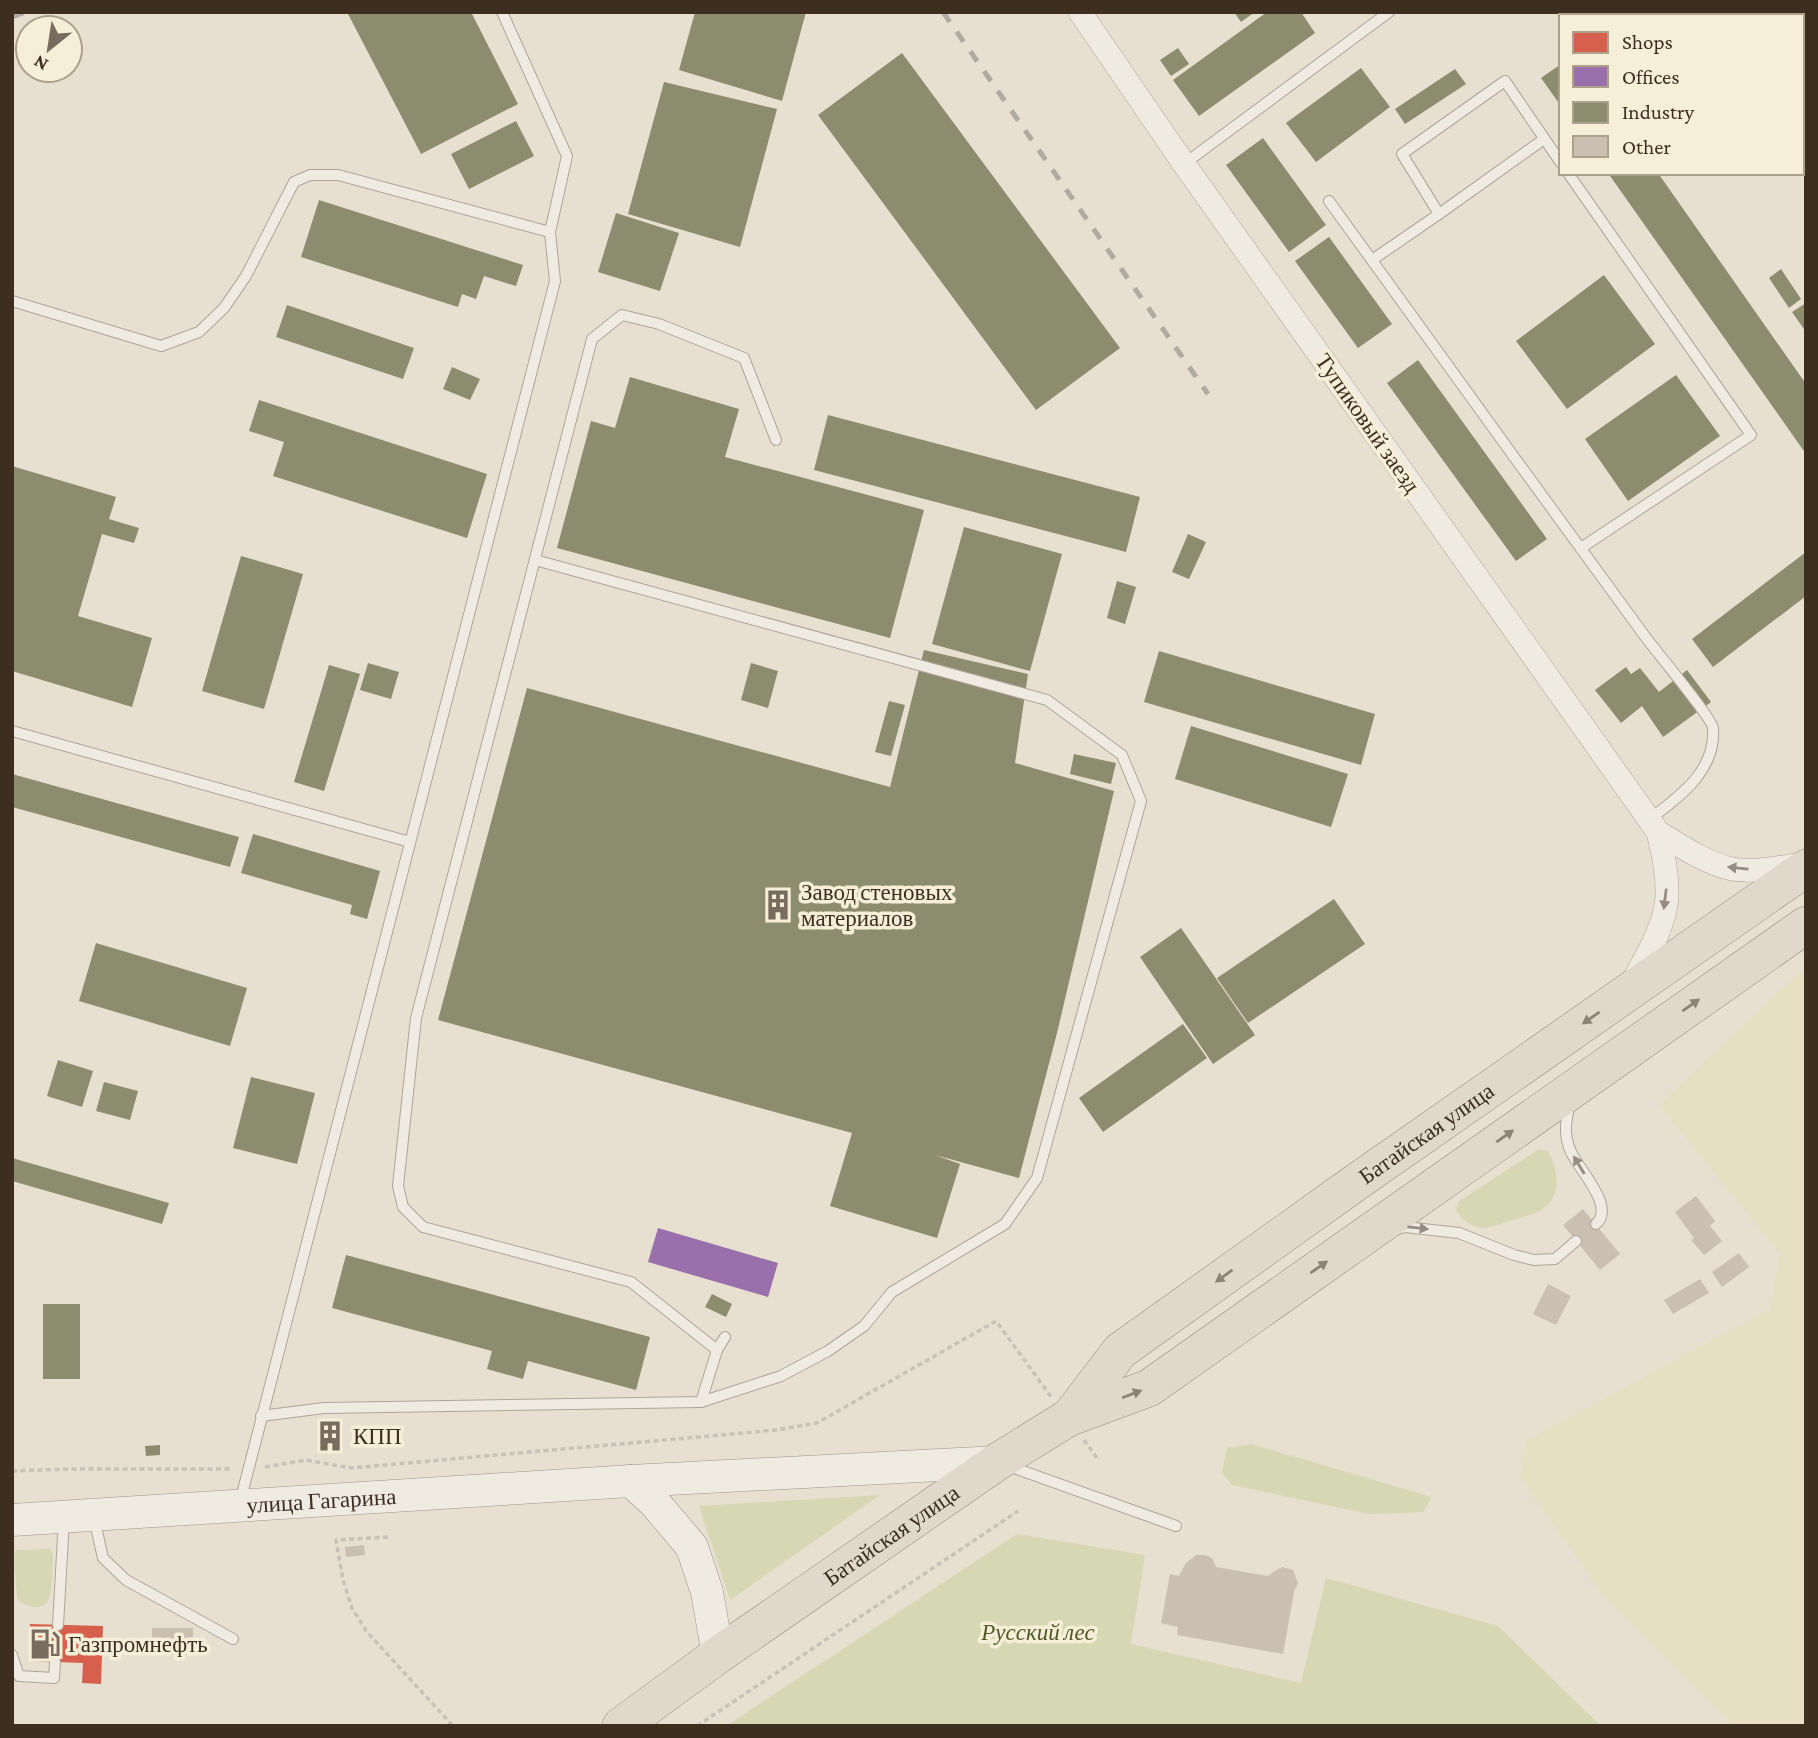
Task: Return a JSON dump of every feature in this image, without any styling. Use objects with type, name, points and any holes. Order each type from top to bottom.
[{"type":"highway","name":"Батайская улица","points":[[1068,1418],[1120,1351],[1806,866]]},
{"type":"highway","name":"Батайская улица","points":[[621,1726],[718,1655],[997,1462],[1068,1418],[1149,1388],[1806,925]]},
{"type":"main road","name":"улица Гагарина","points":[[12,1520],[997,1462]]},
{"type":"main road","points":[[631,1482],[654,1502],[692,1547],[707,1592],[718,1655]]},
{"type":"street","name":"Тупиковый заезд","points":[[1080,12],[1184,164],[1654,825]]},
{"type":"street","points":[[1654,825],[1712,863],[1734,869],[1806,866]]},
{"type":"street","points":[[1627,993],[1660,926],[1667,899],[1667,872],[1654,825]]},
{"type":"lane","points":[[239,1507],[555,281],[550,232],[567,156],[502,12]]},
{"type":"lane","points":[[1184,164],[1389,12]]},
{"type":"lane","points":[[1439,214],[1402,154],[1505,80],[1559,160]]},
{"type":"lane","points":[[1372,260],[1544,139]]},
{"type":"lane","points":[[12,301],[161,346],[199,332],[224,308],[246,276],[294,182],[310,175],[338,175],[550,232]]},
{"type":"lane","points":[[1569,175],[1751,435],[1581,548]]},
{"type":"lane","points":[[1329,201],[1645,636],[1713,724],[1712,748],[1702,771],[1654,825]]},
{"type":"lane","points":[[717,1350],[631,1282],[423,1227],[403,1207],[398,1186],[416,1018],[592,340],[622,315],[659,324],[744,358],[776,440]]},
{"type":"lane","points":[[261,1416],[324,1408],[701,1402],[781,1376],[828,1351],[864,1326],[891,1292],[1006,1224],[1037,1178],[1141,801],[1122,755],[1047,700],[535,560]]},
{"type":"lane","points":[[12,731],[410,842]]},
{"type":"lane","points":[[1574,1088],[1565,1124],[1570,1150],[1599,1198],[1603,1212],[1601,1220],[1595,1224]]},
{"type":"lane","points":[[1352,1243],[1405,1227],[1459,1233],[1534,1260],[1555,1259],[1576,1241]]},
{"type":"lane","points":[[701,1402],[717,1350],[725,1337]]},
{"type":"lane","points":[[997,1462],[1176,1526]]},
{"type":"lane","points":[[58,1625],[79,1517]]},
{"type":"lane","points":[[79,1517],[103,1558],[126,1580],[233,1639]]},
{"type":"lane","points":[[12,1655],[19,1676],[54,1678],[55,1662]]},
{"type":"path","points":[[12,1471],[248,1469],[306,1460],[351,1468],[776,1430],[817,1423],[996,1321],[1097,1458]]},
{"type":"path","points":[[697,1726],[1018,1511]]},
{"type":"path","points":[[388,1538],[336,1540],[342,1580],[352,1608],[367,1632],[453,1726]]},
{"type":"shaded area","points":[[1806,970],[1806,1726],[1734,1726],[1604,1597],[1520,1477],[1527,1440],[1770,1309],[1780,1254],[1659,1105],[1793,978]]},
{"type":"green space","points":[[1539,1149],[1548,1151],[1556,1174],[1553,1198],[1541,1210],[1486,1228],[1471,1225],[1456,1211],[1458,1202]]},
{"type":"green space","points":[[1251,1444],[1432,1497],[1423,1512],[1369,1514],[1232,1485],[1222,1473],[1227,1448]]},
{"type":"green space","points":[[880,1495],[730,1600],[699,1506]]},
{"type":"green space","name":"Русский лес","points":[[1017,1534],[1145,1555],[1131,1644],[1301,1683],[1326,1578],[1498,1626],[1601,1726],[726,1726]]},
{"type":"green space","points":[[50,1549],[53,1554],[48,1601],[40,1607],[26,1605],[17,1599],[14,1554],[16,1550]]},
{"type":"building: Shops","points":[[30,1624],[103,1626],[101,1684],[82,1683],[83,1663],[29,1661]]},
{"type":"building: Offices","points":[[658,1228],[778,1263],[768,1297],[648,1262]]},
{"type":"building: Industry","points":[[347,12],[471,12],[518,104],[421,154]]},
{"type":"building: Industry","points":[[695,12],[806,12],[782,101],[679,70]]},
{"type":"building: Industry","points":[[1234,12],[1255,12],[1241,22]]},
{"type":"building: Industry","points":[[1267,12],[1301,12],[1315,33],[1199,116],[1173,80]]},
{"type":"building: Industry","points":[[1563,12],[1642,14],[1564,14]]},
{"type":"building: Industry","points":[[1733,12],[1734,14],[1704,14]]},
{"type":"building: Industry","points":[[1761,12],[1806,12],[1806,49],[1804,50],[1804,14]]},
{"type":"building: Industry","points":[[1178,48],[1189,64],[1171,76],[1160,60]]},
{"type":"building: Industry","points":[[902,53],[1120,348],[1036,410],[818,115]]},
{"type":"building: Industry","points":[[1559,65],[1559,103],[1541,78]]},
{"type":"building: Industry","points":[[1361,68],[1390,107],[1316,162],[1286,123]]},
{"type":"building: Industry","points":[[1455,69],[1466,84],[1405,124],[1395,109]]},
{"type":"building: Industry","points":[[664,82],[777,109],[740,247],[628,214]]},
{"type":"building: Industry","points":[[516,121],[534,156],[469,189],[451,154]]},
{"type":"building: Industry","points":[[1263,138],[1326,225],[1289,252],[1226,165]]},
{"type":"building: Industry","points":[[1609,175],[1659,175],[1806,384],[1806,454]]},
{"type":"building: Industry","points":[[319,200],[523,265],[516,286],[484,276],[476,299],[462,294],[458,307],[301,257]]},
{"type":"building: Industry","points":[[616,213],[679,233],[660,291],[598,272]]},
{"type":"building: Industry","points":[[1329,237],[1392,324],[1358,348],[1295,261]]},
{"type":"building: Industry","points":[[1781,269],[1801,299],[1789,308],[1769,278]]},
{"type":"building: Industry","points":[[1604,275],[1655,344],[1567,409],[1516,341]]},
{"type":"building: Industry","points":[[1806,303],[1806,332],[1792,312]]},
{"type":"building: Industry","points":[[287,305],[414,348],[403,379],[276,337]]},
{"type":"building: Industry","points":[[1418,360],[1547,539],[1516,561],[1387,383]]},
{"type":"building: Industry","points":[[452,367],[480,379],[470,400],[443,389]]},
{"type":"building: Industry","points":[[1676,375],[1720,436],[1628,501],[1585,439]]},
{"type":"building: Industry","points":[[630,377],[739,409],[725,457],[924,510],[890,638],[557,548],[591,421],[615,428]]},
{"type":"building: Industry","points":[[259,400],[487,474],[467,538],[273,476],[284,442],[249,431]]},
{"type":"building: Industry","points":[[828,415],[1140,497],[1126,552],[814,470]]},
{"type":"building: Industry","points":[[12,466],[116,497],[109,519],[139,528],[134,543],[102,534],[78,616],[152,638],[132,707],[12,671]]},
{"type":"building: Industry","points":[[964,527],[1062,554],[1030,671],[932,644]]},
{"type":"building: Industry","points":[[1188,534],[1206,542],[1189,579],[1172,572]]},
{"type":"building: Industry","points":[[1806,552],[1806,596],[1713,667],[1692,639]]},
{"type":"building: Industry","points":[[241,556],[303,574],[264,709],[202,691]]},
{"type":"building: Industry","points":[[1117,581],[1136,587],[1125,624],[1107,618]]},
{"type":"building: Industry","name":"Завод стеновых материалов","points":[[924,650],[1028,674],[1015,763],[1114,791],[1057,1033],[1019,1178],[935,1155],[960,1164],[937,1238],[830,1206],[852,1133],[438,1020],[527,688],[890,787]]},
{"type":"building: Industry","points":[[1159,651],[1375,714],[1361,765],[1144,702]]},
{"type":"building: Industry","points":[[368,663],[399,672],[391,699],[360,690]]},
{"type":"building: Industry","points":[[751,663],[778,671],[768,708],[741,700]]},
{"type":"building: Industry","points":[[329,665],[360,674],[324,791],[294,782]]},
{"type":"building: Industry","points":[[1626,667],[1631,674],[1640,668],[1659,692],[1687,670],[1711,702],[1663,737],[1642,706],[1621,723],[1595,690]]},
{"type":"building: Industry","points":[[889,701],[905,705],[891,756],[875,752]]},
{"type":"building: Industry","points":[[1191,726],[1348,774],[1331,827],[1175,779]]},
{"type":"building: Industry","points":[[1074,754],[1116,763],[1111,784],[1070,774]]},
{"type":"building: Industry","points":[[12,774],[239,837],[230,867],[12,807]]},
{"type":"building: Industry","points":[[253,834],[380,871],[367,919],[350,914],[352,905],[241,873]]},
{"type":"building: Industry","points":[[1334,899],[1365,944],[1248,1023],[1217,978]]},
{"type":"building: Industry","points":[[1181,928],[1255,1035],[1213,1064],[1140,957]]},
{"type":"building: Industry","points":[[96,943],[247,988],[230,1046],[79,1001]]},
{"type":"building: Industry","points":[[1183,1024],[1207,1058],[1103,1132],[1079,1098]]},
{"type":"building: Industry","points":[[58,1060],[93,1071],[82,1107],[47,1096]]},
{"type":"building: Industry","points":[[251,1077],[315,1093],[297,1164],[233,1148]]},
{"type":"building: Industry","points":[[104,1082],[138,1091],[130,1120],[96,1111]]},
{"type":"building: Industry","points":[[12,1158],[169,1203],[162,1224],[12,1181]]},
{"type":"building: Industry","points":[[346,1255],[650,1337],[636,1390],[528,1361],[523,1379],[487,1369],[492,1351],[332,1308]]},
{"type":"building: Industry","points":[[712,1294],[732,1304],[726,1317],[705,1307]]},
{"type":"building: Industry","points":[[43,1304],[80,1304],[80,1379],[43,1379]]},
{"type":"building: Industry","name":"КПП","points":[[338,1422],[340,1449],[323,1451],[320,1423]]},
{"type":"building: Industry","points":[[160,1445],[160,1455],[146,1456],[145,1446]]},
{"type":"building: Other","points":[[1696,1196],[1715,1221],[1710,1226],[1722,1241],[1704,1255],[1691,1240],[1694,1238],[1675,1212]]},
{"type":"building: Other","points":[[1583,1209],[1620,1254],[1600,1270],[1563,1225]]},
{"type":"building: Other","points":[[1739,1253],[1749,1267],[1722,1287],[1712,1272]]},
{"type":"building: Other","points":[[1700,1279],[1709,1293],[1673,1314],[1664,1300]]},
{"type":"building: Other","points":[[1548,1284],[1571,1296],[1556,1325],[1533,1314]]},
{"type":"building: Other","points":[[364,1545],[365,1555],[346,1557],[345,1547]]},
{"type":"building: Other","points":[[1196,1555],[1212,1558],[1216,1567],[1268,1576],[1282,1567],[1293,1570],[1298,1583],[1283,1654],[1177,1635],[1178,1627],[1161,1623],[1170,1574],[1179,1576],[1186,1563]]},
{"type":"building: Other","points":[[152,1628],[193,1628],[193,1655],[152,1654]]},
{"type":"railway","points":[[12,17],[26,12]]},
{"type":"railway","points":[[943,12],[1208,394]]},
{"type":"place","name":"Завод стеновых материалов","points":[[778,905]]},
{"type":"place","name":"КПП","points":[[330,1436]]},
{"type":"place","name":"Газпромнефть","points":[[45,1644]]}]
